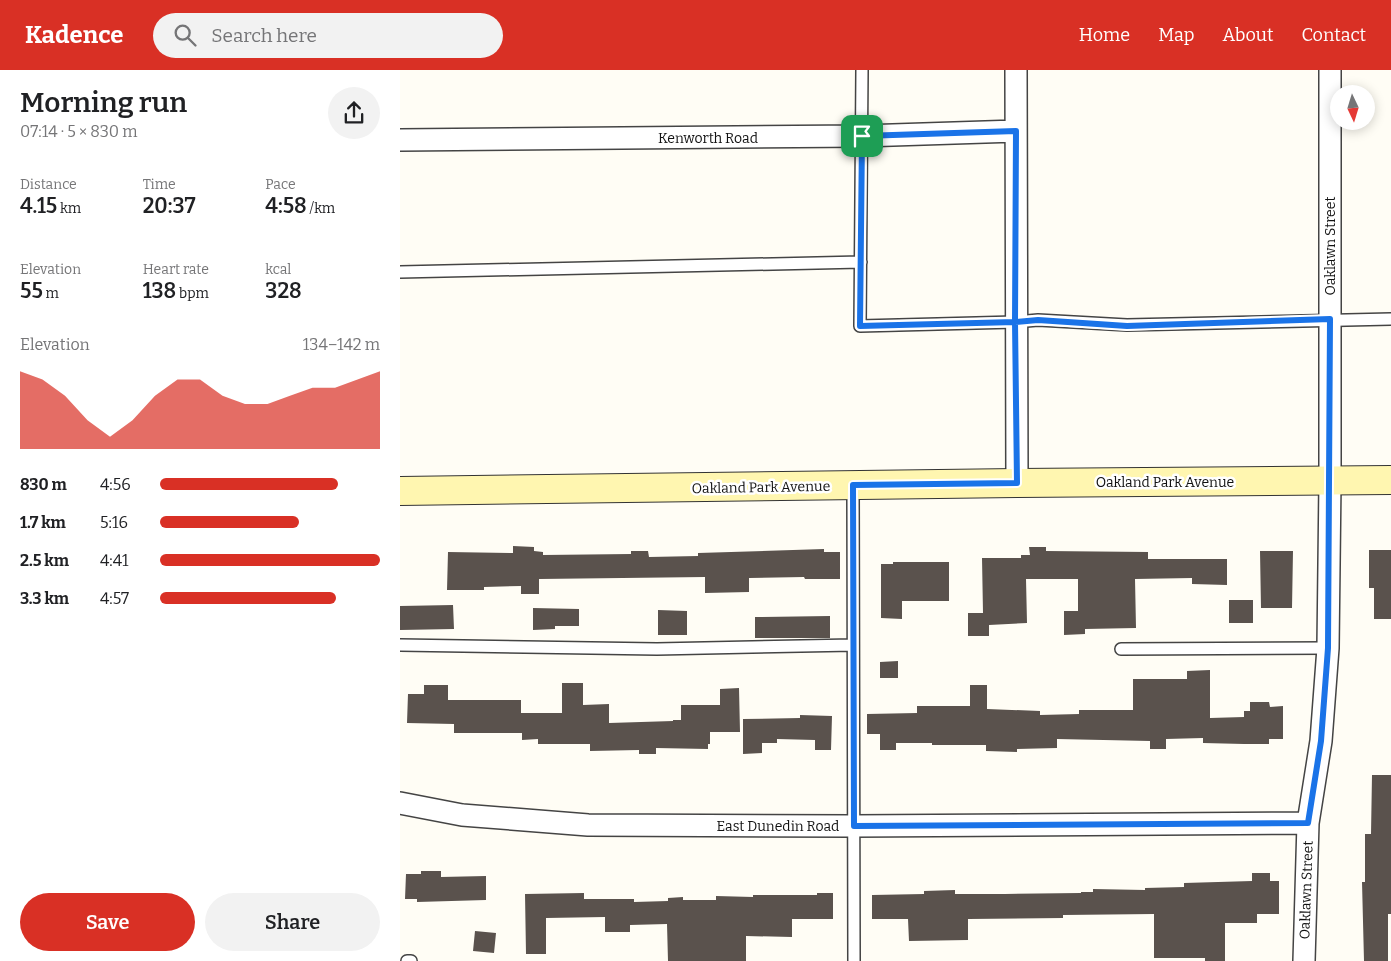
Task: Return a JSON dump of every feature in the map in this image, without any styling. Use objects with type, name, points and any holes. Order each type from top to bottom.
[{"type":"main road","name":"Oakland Park Avenue","points":[[400,491],[1391,480]]},
{"type":"street","points":[[1016,70],[1015,322],[1017,483]]},
{"type":"street","name":"Oaklawn Street","points":[[1304,961],[1308,823],[1321,741],[1328,648],[1330,70]]},
{"type":"street","name":"Kenworth Road","points":[[400,140],[862,136],[1016,131]]},
{"type":"street","name":"East Dunedin Road","points":[[400,803],[462,815],[588,825],[854,826],[1308,823]]},
{"type":"lane","points":[[862,70],[860,326],[1038,320],[1127,326],[1330,319],[1391,319]]},
{"type":"lane","points":[[400,272],[861,262]]},
{"type":"lane","points":[[853,485],[854,961]]},
{"type":"lane","points":[[400,645],[658,649],[853,645]]},
{"type":"lane","points":[[1121,649],[1328,648]]},
{"type":"building","points":[[513,546],[534,547],[534,551],[543,552],[543,555],[631,554],[631,551],[648,551],[649,557],[698,556],[698,553],[824,549],[824,552],[840,552],[840,579],[805,579],[804,577],[749,578],[749,592],[705,593],[705,577],[539,579],[539,594],[521,594],[521,586],[484,587],[484,590],[447,590],[448,552],[513,553]]},
{"type":"building","points":[[1029,547],[1046,547],[1046,551],[1148,552],[1148,559],[1227,559],[1227,585],[1192,584],[1192,578],[1135,579],[1136,628],[1085,629],[1085,634],[1064,635],[1064,611],[1078,611],[1078,579],[1026,579],[1027,623],[989,625],[989,636],[968,636],[968,613],[983,613],[982,558],[1021,558],[1021,555],[1030,555]]},
{"type":"building","points":[[1369,550],[1391,550],[1391,619],[1374,619],[1374,588],[1369,588]]},
{"type":"building","points":[[1260,551],[1293,551],[1292,608],[1261,608]]},
{"type":"building","points":[[893,562],[949,562],[949,601],[902,601],[902,619],[881,618],[881,564],[893,564]]},
{"type":"building","points":[[1229,600],[1253,600],[1253,623],[1229,623]]},
{"type":"building","points":[[453,605],[454,629],[400,630],[400,606]]},
{"type":"building","points":[[533,608],[579,609],[579,626],[555,626],[555,629],[533,630]]},
{"type":"building","points":[[658,610],[687,611],[687,635],[658,635]]},
{"type":"building","points":[[830,616],[830,638],[755,638],[755,617]]},
{"type":"building","points":[[898,661],[898,678],[880,678],[880,662]]},
{"type":"building","points":[[1210,670],[1210,718],[1244,717],[1244,711],[1250,711],[1250,702],[1269,702],[1270,707],[1283,706],[1283,739],[1269,739],[1269,744],[1244,744],[1203,743],[1203,738],[1166,739],[1166,749],[1150,749],[1150,741],[1057,739],[1057,748],[1017,749],[1017,752],[986,751],[986,745],[932,745],[932,743],[896,743],[896,750],[880,750],[880,734],[867,734],[867,714],[917,713],[917,706],[970,706],[970,685],[987,685],[987,709],[1040,711],[1040,715],[1079,714],[1079,710],[1133,710],[1133,679],[1187,679],[1187,671]]},
{"type":"building","points":[[562,683],[583,683],[583,705],[609,704],[609,723],[681,720],[681,705],[720,705],[720,689],[739,688],[740,732],[710,732],[708,749],[656,748],[656,754],[639,754],[639,750],[590,751],[590,744],[538,744],[538,739],[522,740],[522,733],[454,733],[454,724],[407,723],[408,694],[424,694],[424,685],[448,685],[448,700],[521,700],[521,713],[562,713]]},
{"type":"building","points":[[800,715],[832,716],[831,750],[815,750],[815,740],[777,739],[777,743],[762,743],[762,753],[743,754],[743,719],[800,718]]},
{"type":"building","points":[[1372,775],[1391,775],[1391,914],[1388,914],[1388,961],[1364,961],[1362,882],[1365,882],[1365,834],[1371,834]]},
{"type":"building","points":[[421,871],[441,871],[441,877],[486,876],[486,900],[417,902],[417,899],[405,899],[406,874],[421,874]]},
{"type":"building","points":[[1252,873],[1270,873],[1270,881],[1279,881],[1279,914],[1257,914],[1257,923],[1225,923],[1225,961],[1205,961],[1205,958],[1154,958],[1154,914],[1063,915],[1063,918],[968,919],[968,940],[909,941],[908,919],[872,919],[872,895],[924,894],[924,891],[955,890],[955,894],[1005,894],[1081,893],[1093,892],[1093,889],[1145,890],[1145,888],[1184,887],[1184,883],[1252,881]]},
{"type":"building","points":[[584,893],[584,899],[634,899],[634,902],[668,901],[668,898],[683,897],[683,900],[716,900],[716,896],[753,897],[753,895],[817,895],[817,893],[833,893],[833,919],[792,919],[792,937],[746,936],[746,961],[668,961],[667,924],[630,925],[630,932],[605,932],[605,917],[546,918],[546,954],[526,954],[525,894]]},
{"type":"building","points":[[475,931],[496,933],[494,953],[473,951]]},
{"type":"route","points":[[862,136],[860,326],[1015,322],[1017,483],[853,485],[854,826],[1308,823],[1321,741],[1328,648],[1330,319],[1127,326],[1038,320],[1015,322],[1016,131],[862,136]]}]
